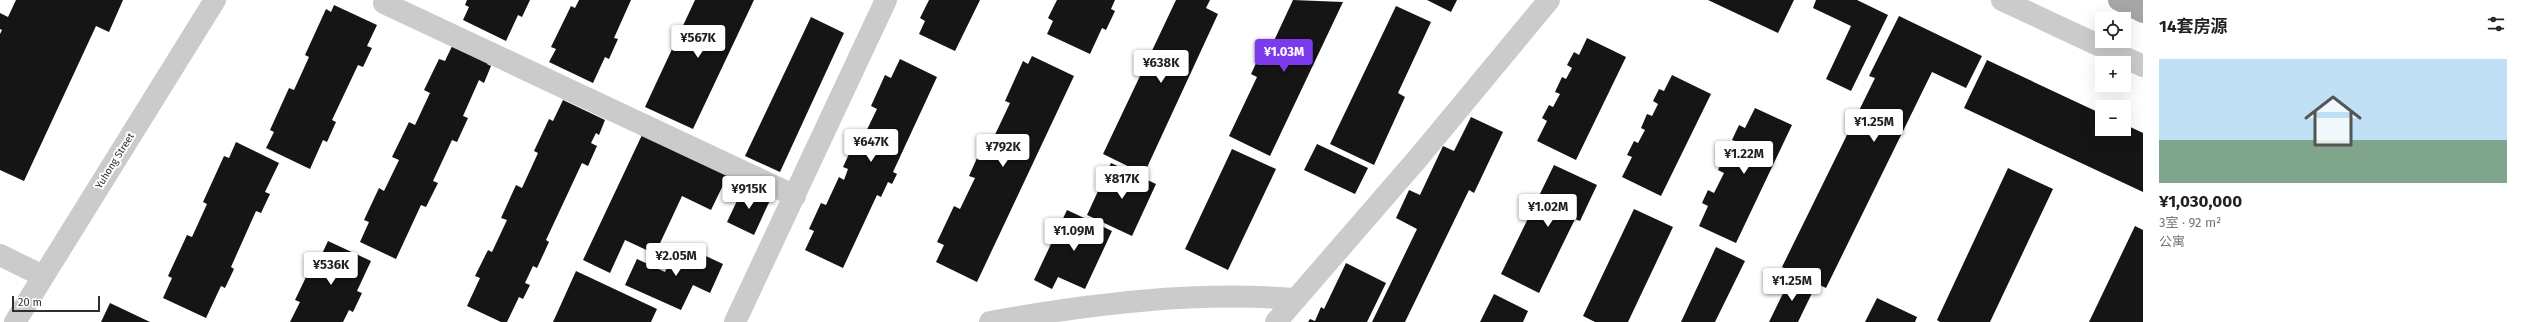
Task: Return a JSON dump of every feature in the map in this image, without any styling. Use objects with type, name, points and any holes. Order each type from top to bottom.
[{"type":"main road","points":[[2118,0],[2143,12]]},
{"type":"street","name":"Yuhong Street","points":[[14,322],[215,0]]},
{"type":"street","points":[[735,322],[886,0]]},
{"type":"street","points":[[1276,322],[1419,157],[1549,0]]},
{"type":"street","points":[[2002,0],[2143,66]]},
{"type":"street","points":[[384,3],[794,196]]},
{"type":"street","points":[[0,255],[43,276]]},
{"type":"street","points":[[990,322],[1053,311],[1161,299],[1257,296],[1296,300]]},
{"type":"building","points":[[16,0],[123,0],[109,32],[96,26],[24,181],[0,170],[0,34],[2,30],[0,29],[0,13],[8,17]]},
{"type":"building","points":[[467,0],[530,0],[522,17],[518,15],[506,41],[463,20],[469,7],[465,5]]},
{"type":"building","points":[[579,0],[631,0],[614,38],[618,39],[609,59],[605,57],[593,83],[549,62],[556,49],[551,47],[571,6],[575,8]]},
{"type":"building","points":[[695,0],[754,0],[693,129],[645,107]]},
{"type":"building","points":[[929,0],[980,0],[955,51],[919,34],[925,21],[920,18]]},
{"type":"building","points":[[1057,0],[1115,0],[1111,9],[1115,11],[1106,30],[1102,28],[1090,54],[1047,34],[1053,21],[1048,18]]},
{"type":"building","points":[[1176,0],[1210,0],[1206,8],[1218,14],[1144,174],[1103,154]]},
{"type":"building","points":[[1293,0],[1343,2],[1270,156],[1229,136],[1257,77],[1251,74],[1266,42],[1272,45]]},
{"type":"building","points":[[1427,0],[1457,0],[1451,12]]},
{"type":"building","points":[[1708,0],[1794,0],[1778,33]]},
{"type":"building","points":[[1816,0],[1857,0],[1888,15],[1851,91],[1826,79],[1851,26],[1813,8]]},
{"type":"building","points":[[334,5],[377,25],[367,46],[372,48],[363,67],[358,65],[332,120],[336,122],[327,142],[323,140],[310,169],[266,148],[274,132],[270,130],[289,88],[294,90],[309,57],[305,55],[326,9],[331,12]]},
{"type":"building","points":[[1396,6],[1431,22],[1398,93],[1405,97],[1374,165],[1330,144]]},
{"type":"building","points":[[1899,16],[1982,56],[1966,88],[1932,72],[1826,288],[1782,267],[1875,78],[1869,76]]},
{"type":"building","points":[[811,17],[844,33],[780,172],[745,156]]},
{"type":"building","points":[[1587,38],[1626,57],[1576,160],[1537,141],[1547,121],[1542,118],[1549,105],[1553,107],[1560,94],[1555,92],[1562,77],[1566,79],[1572,68],[1567,65],[1574,52],[1579,55]]},
{"type":"building","points":[[454,42],[490,59],[487,64],[491,66],[484,83],[479,80],[463,116],[468,118],[457,142],[452,140],[433,181],[438,183],[426,207],[421,205],[396,259],[360,242],[369,222],[364,220],[379,188],[384,191],[399,160],[392,157],[409,122],[415,125],[430,93],[424,90],[439,59],[445,61]]},
{"type":"building","points":[[1032,56],[1074,76],[977,282],[936,262],[944,245],[937,242],[954,206],[960,209],[975,178],[969,176],[986,138],[992,141],[1010,103],[1005,101],[1023,61],[1028,64]]},
{"type":"building","points":[[900,59],[937,77],[893,172],[897,174],[892,184],[888,182],[881,197],[877,195],[843,268],[805,250],[814,231],[809,229],[821,203],[826,205],[839,177],[844,180],[848,169],[843,167],[855,141],[860,144],[877,109],[871,106],[885,75],[891,78]]},
{"type":"building","points":[[1987,60],[2095,111],[2095,136],[2131,136],[2131,127],[2143,133],[2143,192],[1964,108]]},
{"type":"building","points":[[1672,75],[1711,94],[1661,196],[1622,177],[1632,157],[1627,155],[1634,141],[1638,143],[1645,130],[1641,128],[1647,114],[1652,116],[1658,104],[1653,101],[1659,89],[1664,91]]},
{"type":"building","points":[[563,100],[605,120],[599,135],[596,133],[591,143],[597,146],[588,166],[582,163],[546,240],[549,242],[537,268],[533,266],[525,283],[530,285],[523,299],[519,297],[507,322],[501,322],[467,306],[480,278],[475,276],[488,250],[492,252],[507,220],[501,218],[516,185],[522,188],[538,153],[534,151],[549,119],[553,121]]},
{"type":"building","points":[[1755,108],[1792,125],[1736,243],[1699,226],[1708,206],[1702,203],[1708,190],[1714,193],[1724,173],[1718,170],[1726,153],[1732,156],[1738,142],[1732,140],[1739,125],[1745,128]]},
{"type":"building","points":[[1471,117],[1503,132],[1474,193],[1469,190],[1405,322],[1372,322],[1417,229],[1396,218],[1409,190],[1420,195],[1443,146],[1454,151]]},
{"type":"building","points":[[642,135],[728,175],[711,210],[682,196],[655,254],[625,240],[610,273],[583,260]]},
{"type":"building","points":[[236,142],[279,163],[265,192],[270,194],[261,213],[256,211],[231,267],[234,269],[225,288],[221,286],[206,318],[163,298],[172,278],[168,276],[187,235],[192,237],[207,204],[203,202],[224,156],[229,158]]},
{"type":"building","points":[[1317,144],[1368,168],[1355,194],[1304,170]]},
{"type":"building","points":[[1232,149],[1276,169],[1228,270],[1185,249]]},
{"type":"building","points":[[1111,163],[1156,184],[1132,236],[1087,215]]},
{"type":"building","points":[[1554,165],[1597,185],[1580,221],[1575,219],[1539,293],[1501,274]]},
{"type":"building","points":[[2008,168],[2053,189],[1990,322],[1940,322],[1937,320]]},
{"type":"building","points":[[744,186],[771,198],[754,235],[727,222]]},
{"type":"building","points":[[1634,209],[1673,227],[1628,322],[1595,322],[1583,316]]},
{"type":"building","points":[[1067,210],[1112,231],[1085,289],[1058,277],[1052,289],[1034,280]]},
{"type":"building","points":[[2135,226],[2143,230],[2143,322],[2089,322]]},
{"type":"building","points":[[328,241],[371,261],[357,291],[362,293],[353,312],[349,310],[343,322],[290,322],[300,302],[295,300],[317,254],[321,256]]},
{"type":"building","points":[[678,243],[723,264],[710,293],[693,285],[681,310],[625,285],[637,259],[665,272]]},
{"type":"building","points":[[1716,247],[1745,261],[1715,322],[1681,322]]},
{"type":"building","points":[[1346,263],[1386,283],[1367,322],[1308,322],[1310,319],[1315,321],[1321,307],[1324,309]]},
{"type":"building","points":[[576,271],[657,309],[651,322],[553,322]]},
{"type":"building","points":[[1791,277],[1814,289],[1798,322],[1769,322]]},
{"type":"building","points":[[1494,294],[1528,311],[1523,322],[1480,322]]},
{"type":"building","points":[[1877,298],[1917,317],[1915,322],[1865,322]]},
{"type":"building","points":[[110,303],[150,322],[101,322]]}]
